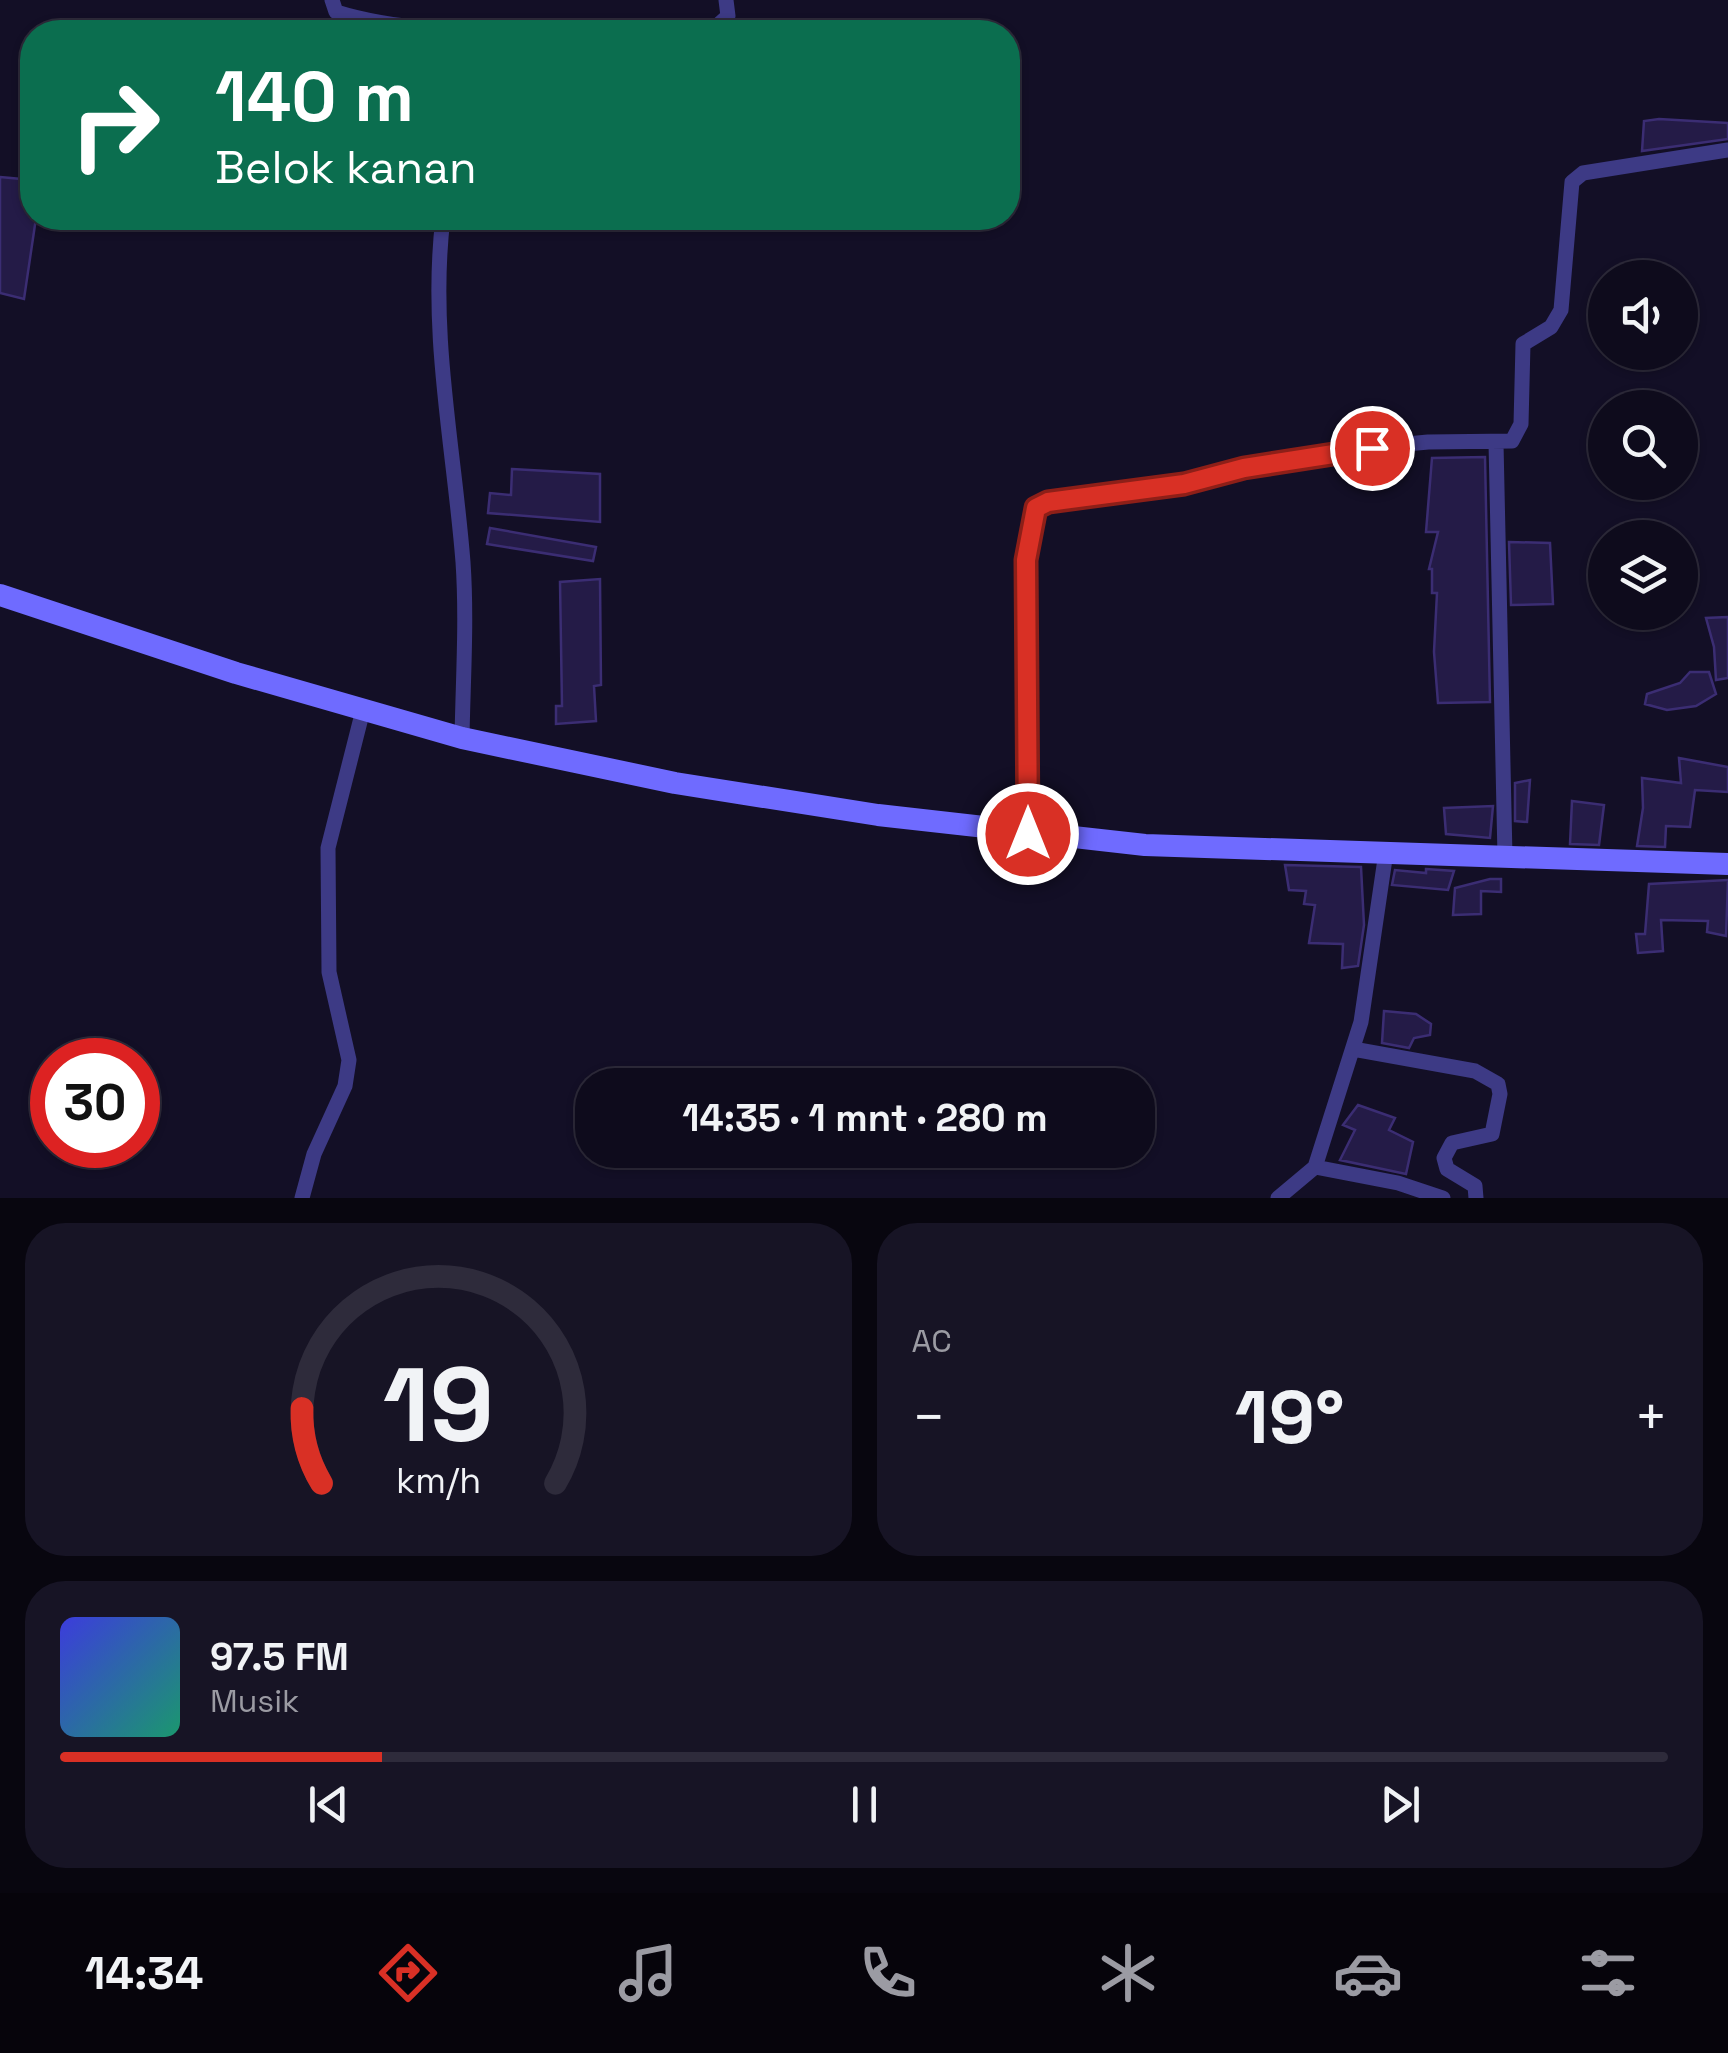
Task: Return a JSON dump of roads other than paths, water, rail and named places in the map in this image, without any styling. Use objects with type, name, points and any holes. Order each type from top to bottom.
[{"type":"street","points":[[332,0],[336,12],[376,20]]},
{"type":"street","points":[[1028,834],[1026,560],[1036,508],[1048,502],[1184,484],[1244,468],[1344,450],[1428,442],[1512,441],[1521,424],[1523,344],[1559,319],[1569,188],[1576,176],[1728,150]]},
{"type":"street","points":[[442,230],[437,268],[441,355],[463,564],[462,738]]},
{"type":"street","points":[[1496,443],[1506,858]]},
{"type":"street","points":[[0,596],[236,673],[462,738],[676,784],[1028,834],[1145,846],[1728,864]]},
{"type":"street","points":[[302,1198],[314,1154],[346,1086],[349,1060],[329,972],[328,848],[364,710]]},
{"type":"street","points":[[1278,1198],[1315,1167],[1362,1022],[1386,852]]},
{"type":"street","points":[[1353,1048],[1429,1066],[1476,1071],[1498,1084],[1500,1094],[1492,1134],[1452,1142],[1444,1158],[1447,1169],[1475,1186],[1476,1198]]},
{"type":"street","points":[[1315,1167],[1398,1183],[1443,1198]]}]
